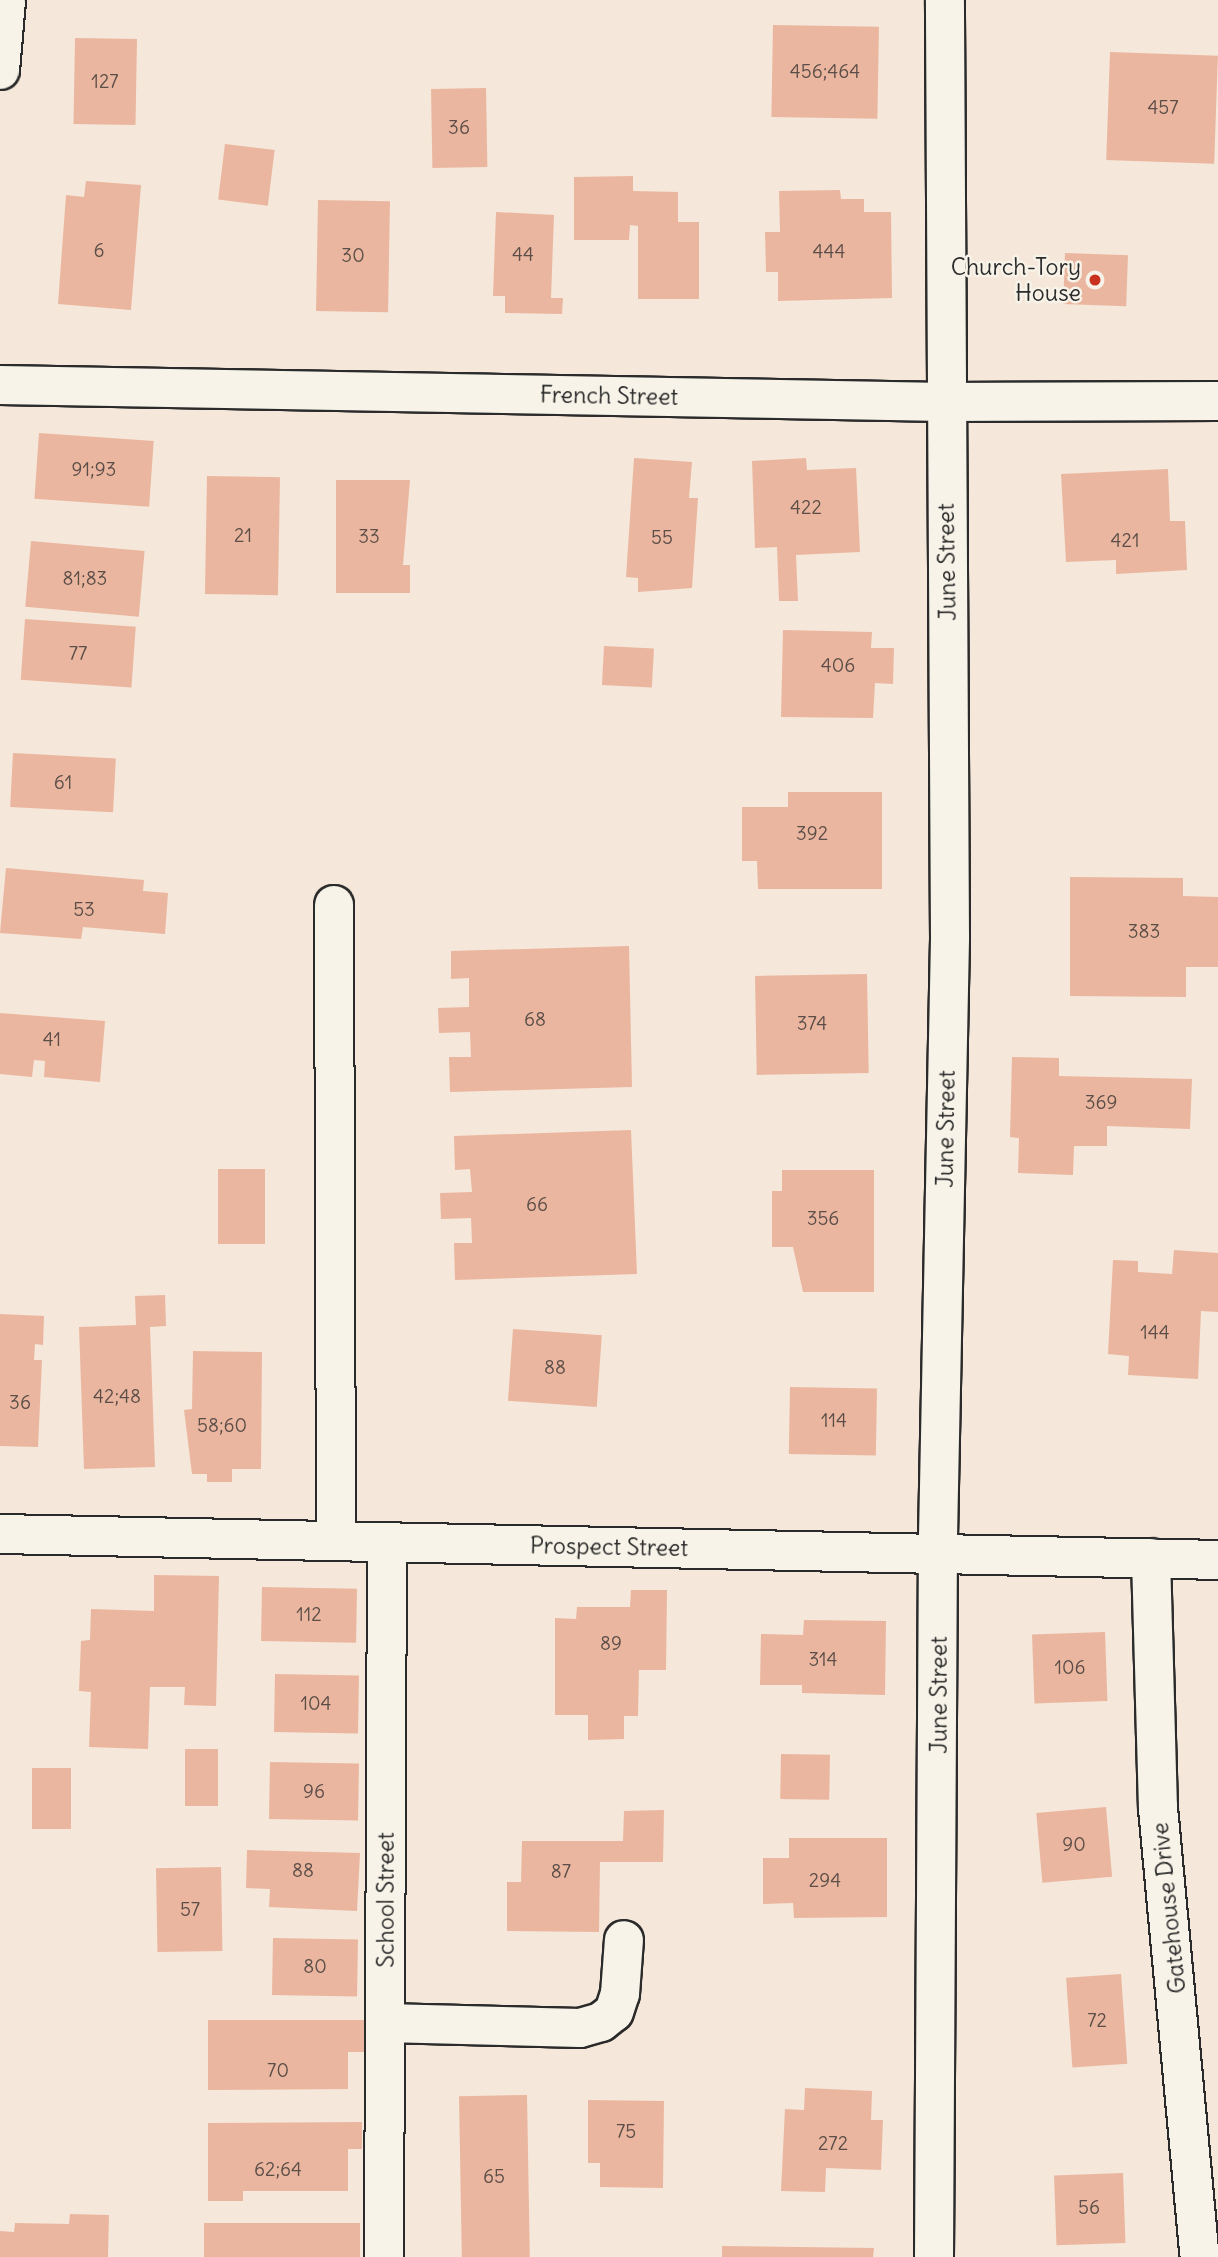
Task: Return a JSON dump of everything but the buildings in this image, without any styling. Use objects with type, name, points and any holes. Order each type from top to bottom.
[{"type":"street","name":"June Street","points":[[934,2257],[938,1554],[950,938],[945,402],[945,0]]},
{"type":"street","points":[[0,70],[3,8]]},
{"type":"street","name":"French Street","points":[[0,385],[945,402],[1218,401]]},
{"type":"street","points":[[334,905],[336,1541]]},
{"type":"street","name":"Prospect Street","points":[[0,1534],[1218,1560]]},
{"type":"street","name":"School Street","points":[[384,2257],[387,1542]]},
{"type":"street","name":"Gatehouse Drive","points":[[1151,1558],[1158,1808],[1200,2257]]},
{"type":"street","points":[[385,2023],[580,2028],[601,2022],[620,1994],[624,1940]]},
{"type":"place","name":"Church-Tory House","points":[[1095,280]]}]
